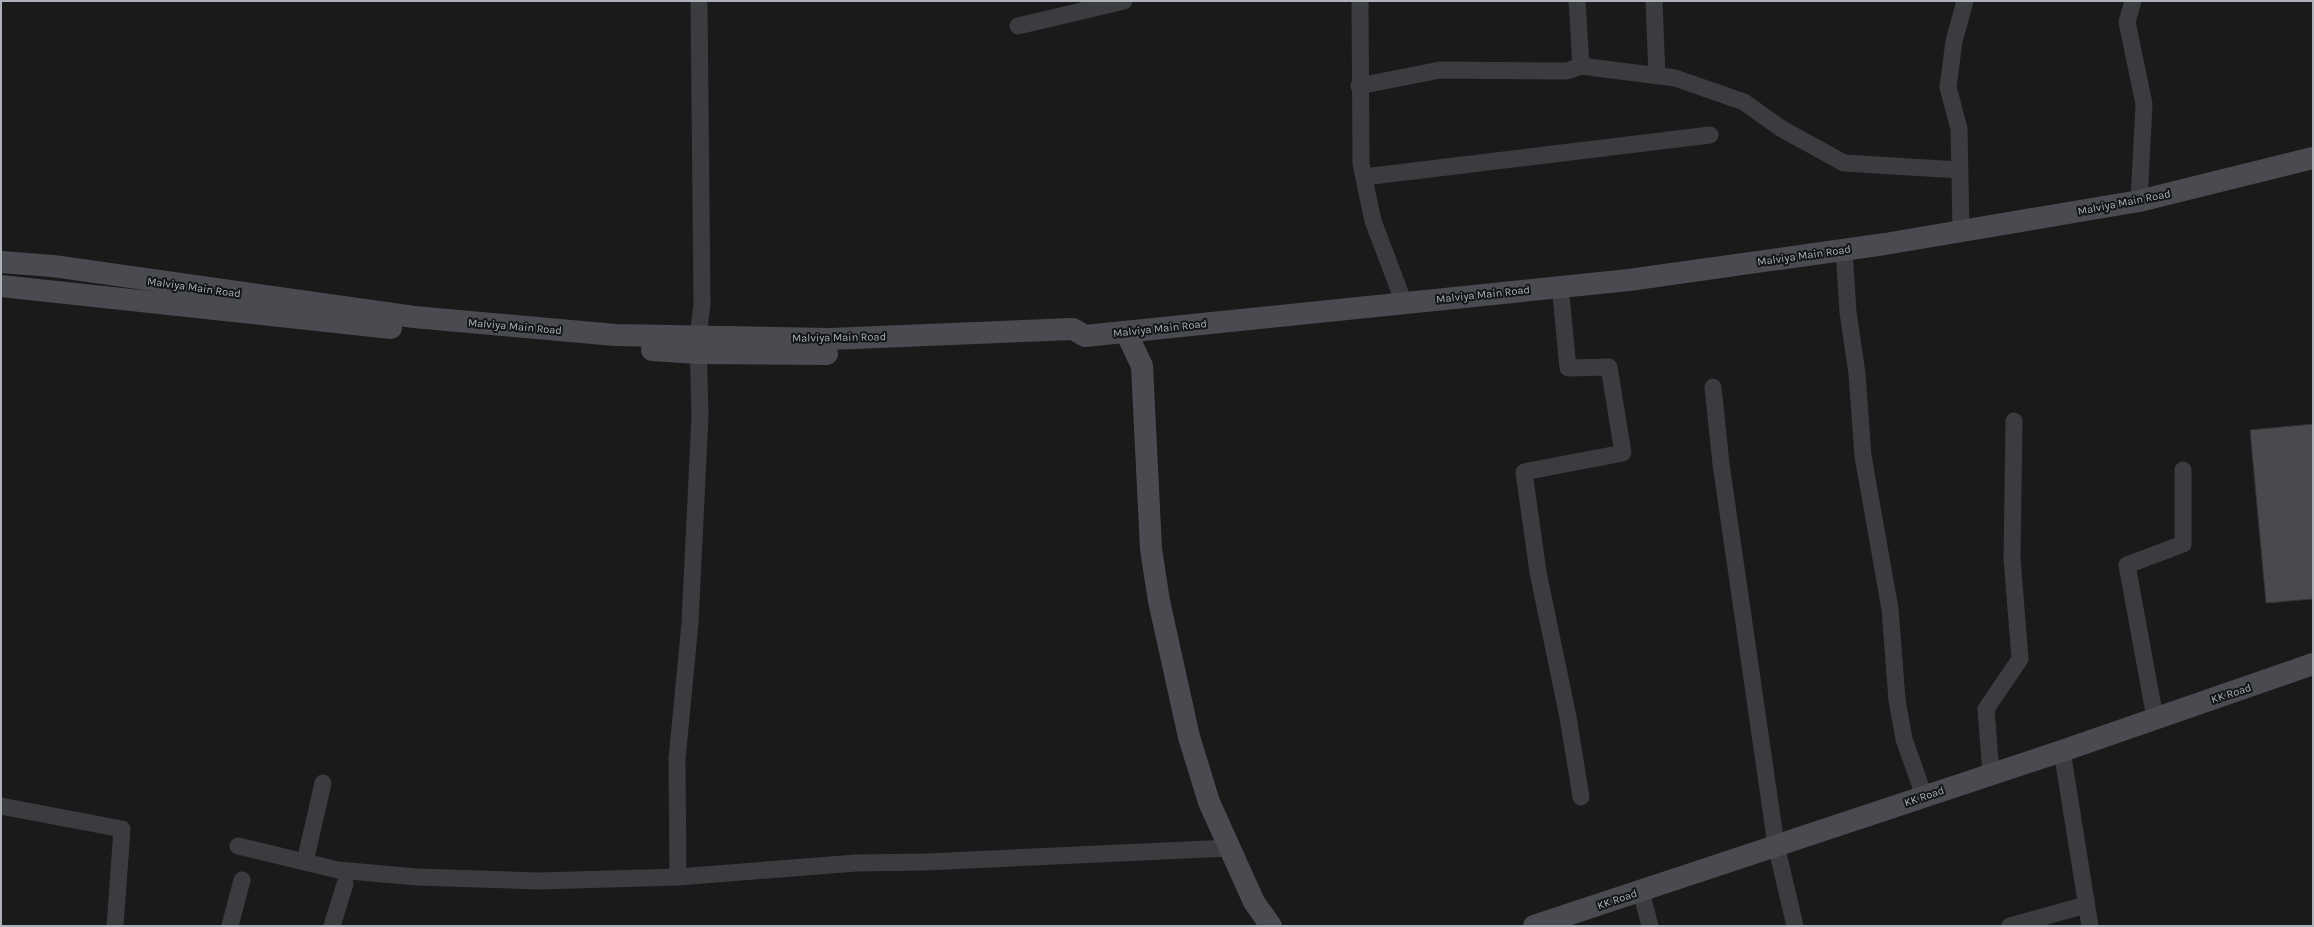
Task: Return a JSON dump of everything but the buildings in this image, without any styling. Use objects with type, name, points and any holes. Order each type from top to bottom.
[{"type":"street","points":[[678,877],[677,759],[690,623],[700,416],[699,345],[702,304],[699,1]]},
{"type":"street","points":[[1018,26],[1124,1]]},
{"type":"street","points":[[1360,1],[1359,86],[1361,164],[1373,221],[1404,303]]},
{"type":"street","points":[[1577,1],[1581,66]]},
{"type":"street","points":[[1654,1],[1657,76]]},
{"type":"street","points":[[1962,231],[1959,129],[1948,86],[1954,41],[1965,1]]},
{"type":"street","points":[[2133,1],[2127,22],[2144,104],[2139,201]]},
{"type":"street","points":[[1359,86],[1440,70],[1567,71],[1581,66],[1675,78],[1744,102],[1782,129],[1844,163],[1960,170]]},
{"type":"street","points":[[1364,177],[1710,135]]},
{"type":"street","name":"Malviya Main Road","points":[[699,345],[822,354],[961,341],[1076,345],[1085,336],[1630,280],[1844,250],[2139,201],[2313,158]]},
{"type":"street","points":[[1844,250],[1848,312],[1857,374],[1863,456],[1890,609],[1897,700],[1904,739],[1924,796]]},
{"type":"street","name":"Malviya Main Road","points":[[1,262],[53,266],[413,324]]},
{"type":"street","points":[[1,286],[413,324],[549,344],[699,345]]},
{"type":"street","points":[[1560,286],[1568,368],[1609,367],[1622,453],[1524,472],[1538,572],[1568,717],[1581,797]]},
{"type":"street","points":[[1126,332],[1142,366],[1151,549],[1160,601],[1189,737],[1209,802],[1254,902],[1271,926]]},
{"type":"street","points":[[1713,387],[1721,464],[1776,845],[1795,926]]},
{"type":"street","points":[[1991,774],[1986,709],[2020,659],[2012,558],[2014,421]]},
{"type":"street","points":[[2155,718],[2127,565],[2182,544],[2183,470]]},
{"type":"street","name":"KK Road","points":[[1534,926],[2062,751],[2313,664]]},
{"type":"street","points":[[2062,751],[2090,926]]},
{"type":"street","points":[[305,862],[323,783]]},
{"type":"street","points":[[1,806],[122,829],[115,926]]},
{"type":"street","points":[[238,846],[338,870],[417,877],[539,881],[678,877],[856,863],[934,862],[1230,848]]},
{"type":"street","points":[[230,926],[242,880]]},
{"type":"street","points":[[332,926],[345,884]]},
{"type":"street","points":[[1641,891],[1650,926]]},
{"type":"street","points":[[2010,926],[2086,905]]}]
